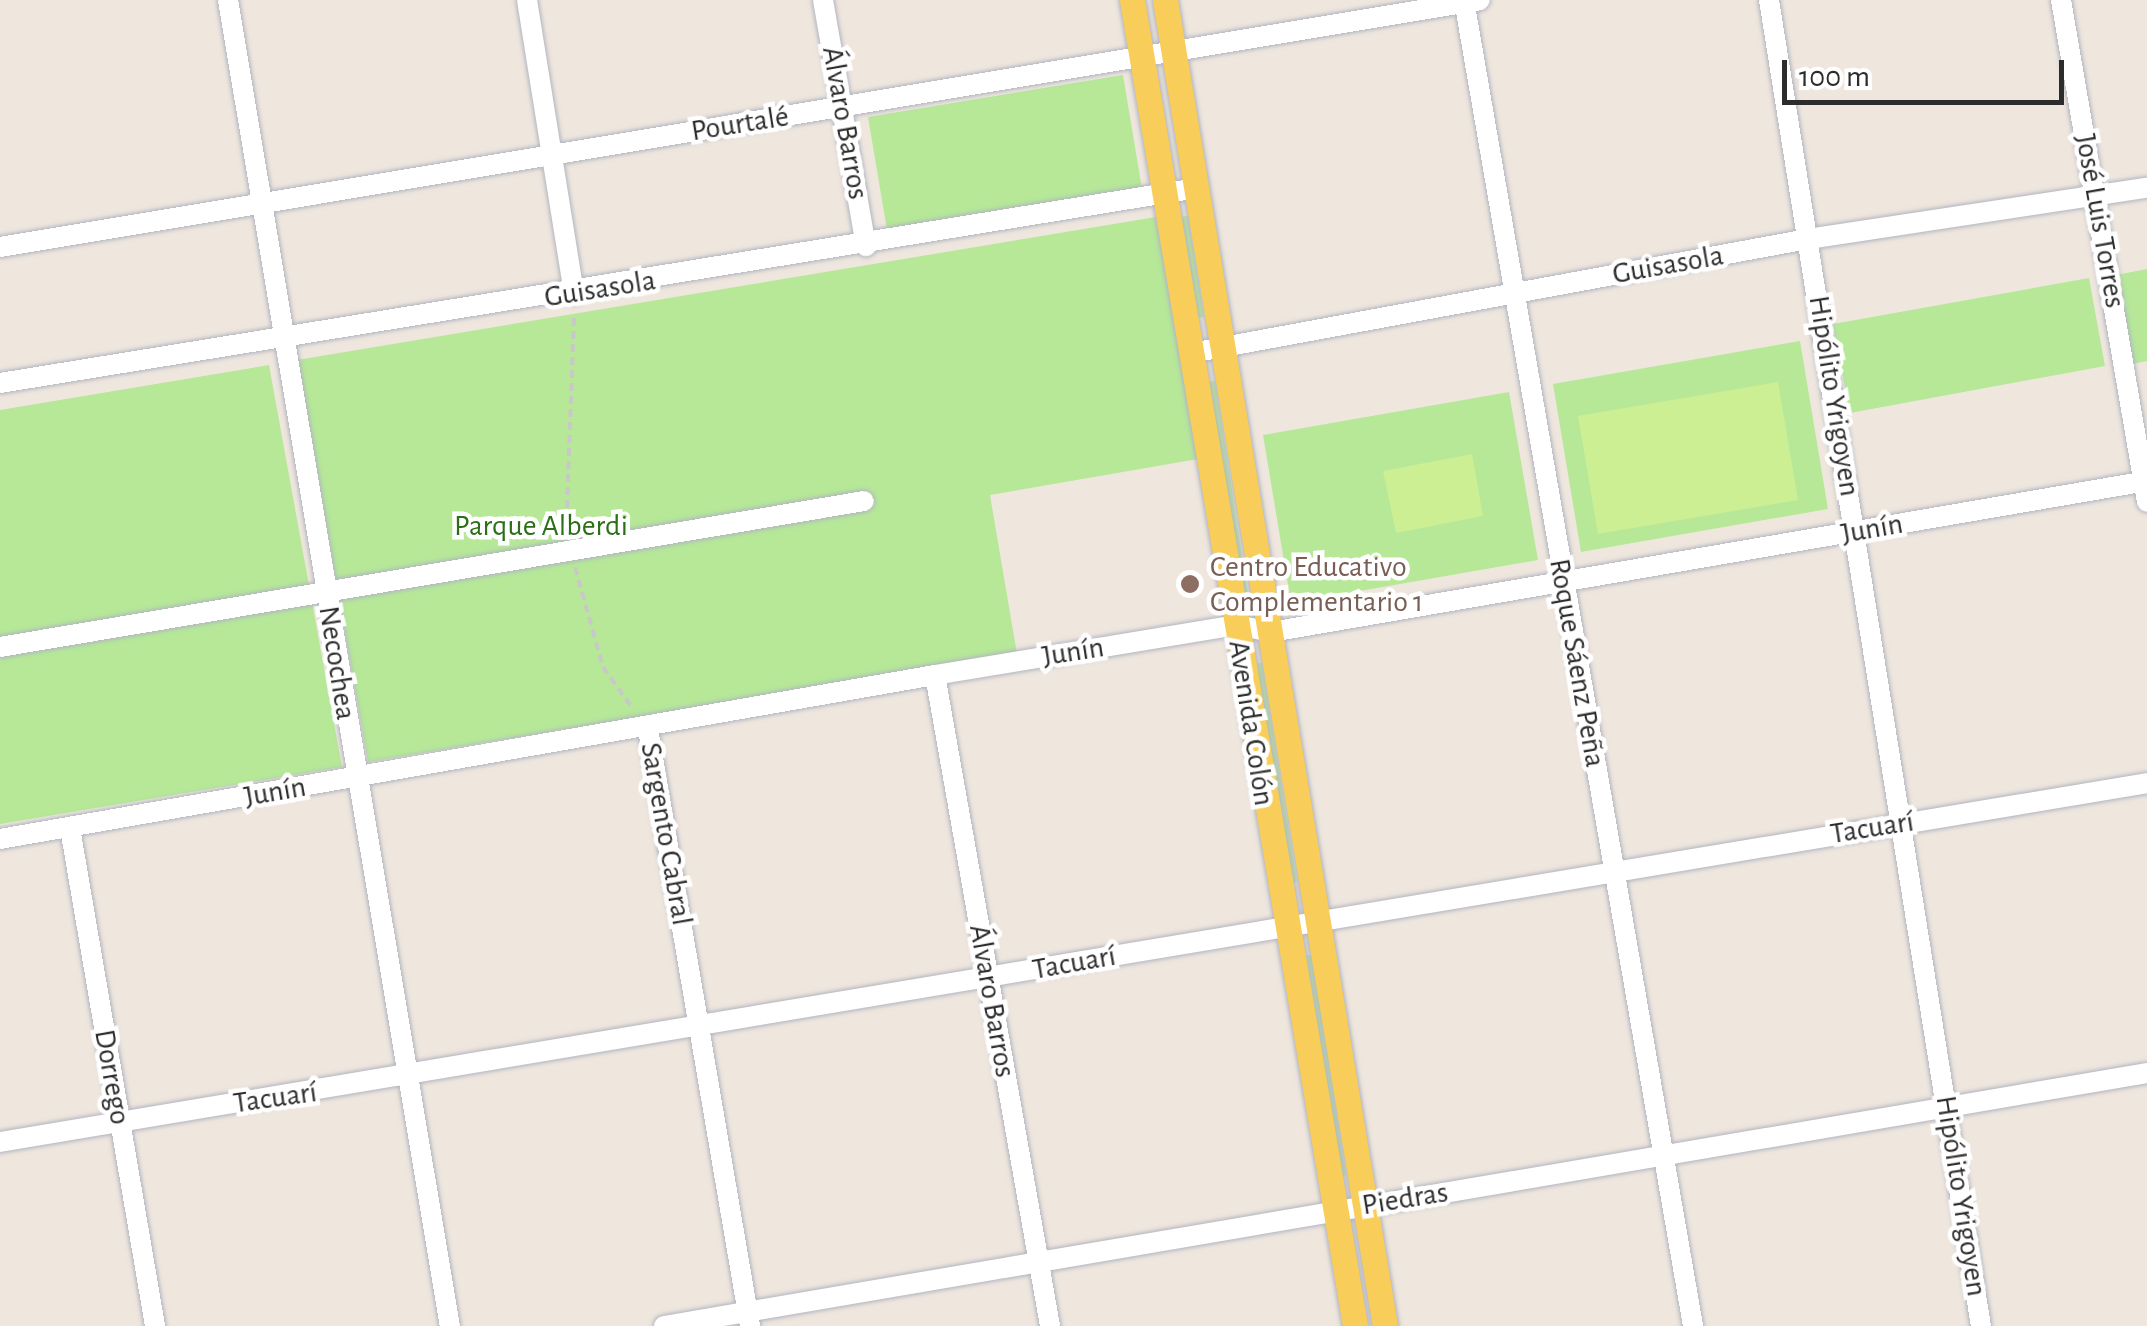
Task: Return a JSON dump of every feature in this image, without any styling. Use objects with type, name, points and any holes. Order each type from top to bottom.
[{"type":"main road","name":"Avenida Colón","points":[[1132,0],[1284,928],[1355,1326]]},
{"type":"main road","name":"Avenida Colón","points":[[1165,0],[1384,1326]]},
{"type":"street","name":"Necochea","points":[[228,0],[450,1326]]},
{"type":"street","points":[[526,0],[574,294]]},
{"type":"street","name":"Álvaro Barros","points":[[823,0],[866,246]]},
{"type":"street","name":"Hipólito Yrigoyen","points":[[1769,0],[1981,1326]]},
{"type":"street","name":"José Luis Torres","points":[[2062,0],[2146,488]]},
{"type":"street","name":"Pourtalé","points":[[0,247],[263,198],[1142,59],[1470,1]]},
{"type":"street","name":"Roque Sáenz Peña","points":[[1470,1],[1512,294],[1667,1157],[1693,1326]]},
{"type":"street","name":"Guisasola","points":[[0,383],[284,334],[574,294],[1198,188]]},
{"type":"street","name":"Guisasola","points":[[1191,353],[1808,239],[2147,188]]},
{"type":"street","name":"Junín","points":[[0,839],[1236,625],[1272,632],[1855,532],[2146,488]]},
{"type":"street","points":[[0,647],[864,501]]},
{"type":"street","name":"Álvaro Barros","points":[[935,675],[1050,1326]]},
{"type":"street","name":"Sargento Cabral","points":[[648,729],[748,1319]]},
{"type":"street","name":"Tacuarí","points":[[0,1142],[410,1078],[700,1022],[1317,924],[2147,783]]},
{"type":"street","name":"Dorrego","points":[[70,828],[155,1326]]},
{"type":"street","name":"Piedras","points":[[664,1326],[748,1319],[1334,1210],[1667,1157],[2147,1073]]},
{"type":"path","name":"Sargento Cabral","points":[[574,294],[566,533],[603,668],[648,729]]},
{"type":"green space","points":[[1123,75],[1142,189],[887,230],[868,117]]},
{"type":"green space","points":[[1188,216],[1204,317],[1197,318],[1181,217]]},
{"type":"green space","name":"Parque Alberdi","points":[[1156,217],[1198,459],[990,495],[1017,654],[368,762],[297,360]]},
{"type":"green space","points":[[2147,269],[2147,361],[2132,364],[2116,275]]},
{"type":"green space","points":[[2089,278],[2105,366],[1850,413],[1833,324]]},
{"type":"green space","points":[[1800,341],[1828,509],[1581,552],[1553,384]]},
{"type":"green space","points":[[269,365],[342,767],[0,824],[0,410]]},
{"type":"green space","points":[[1215,381],[1249,600],[1242,601],[1208,382]]},
{"type":"green space","points":[[1778,382],[1798,500],[1598,534],[1578,416]]},
{"type":"green space","points":[[1509,392],[1538,560],[1291,603],[1263,435]]},
{"type":"green space","points":[[1472,454],[1483,516],[1396,533],[1383,471]]},
{"type":"green space","points":[[1262,663],[1297,882],[1290,883],[1255,664]]},
{"type":"green space","points":[[1312,955],[1346,1175],[1339,1176],[1305,956]]},
{"type":"place","name":"Centro Educativo Complementario 1","points":[[1190,584]]}]
